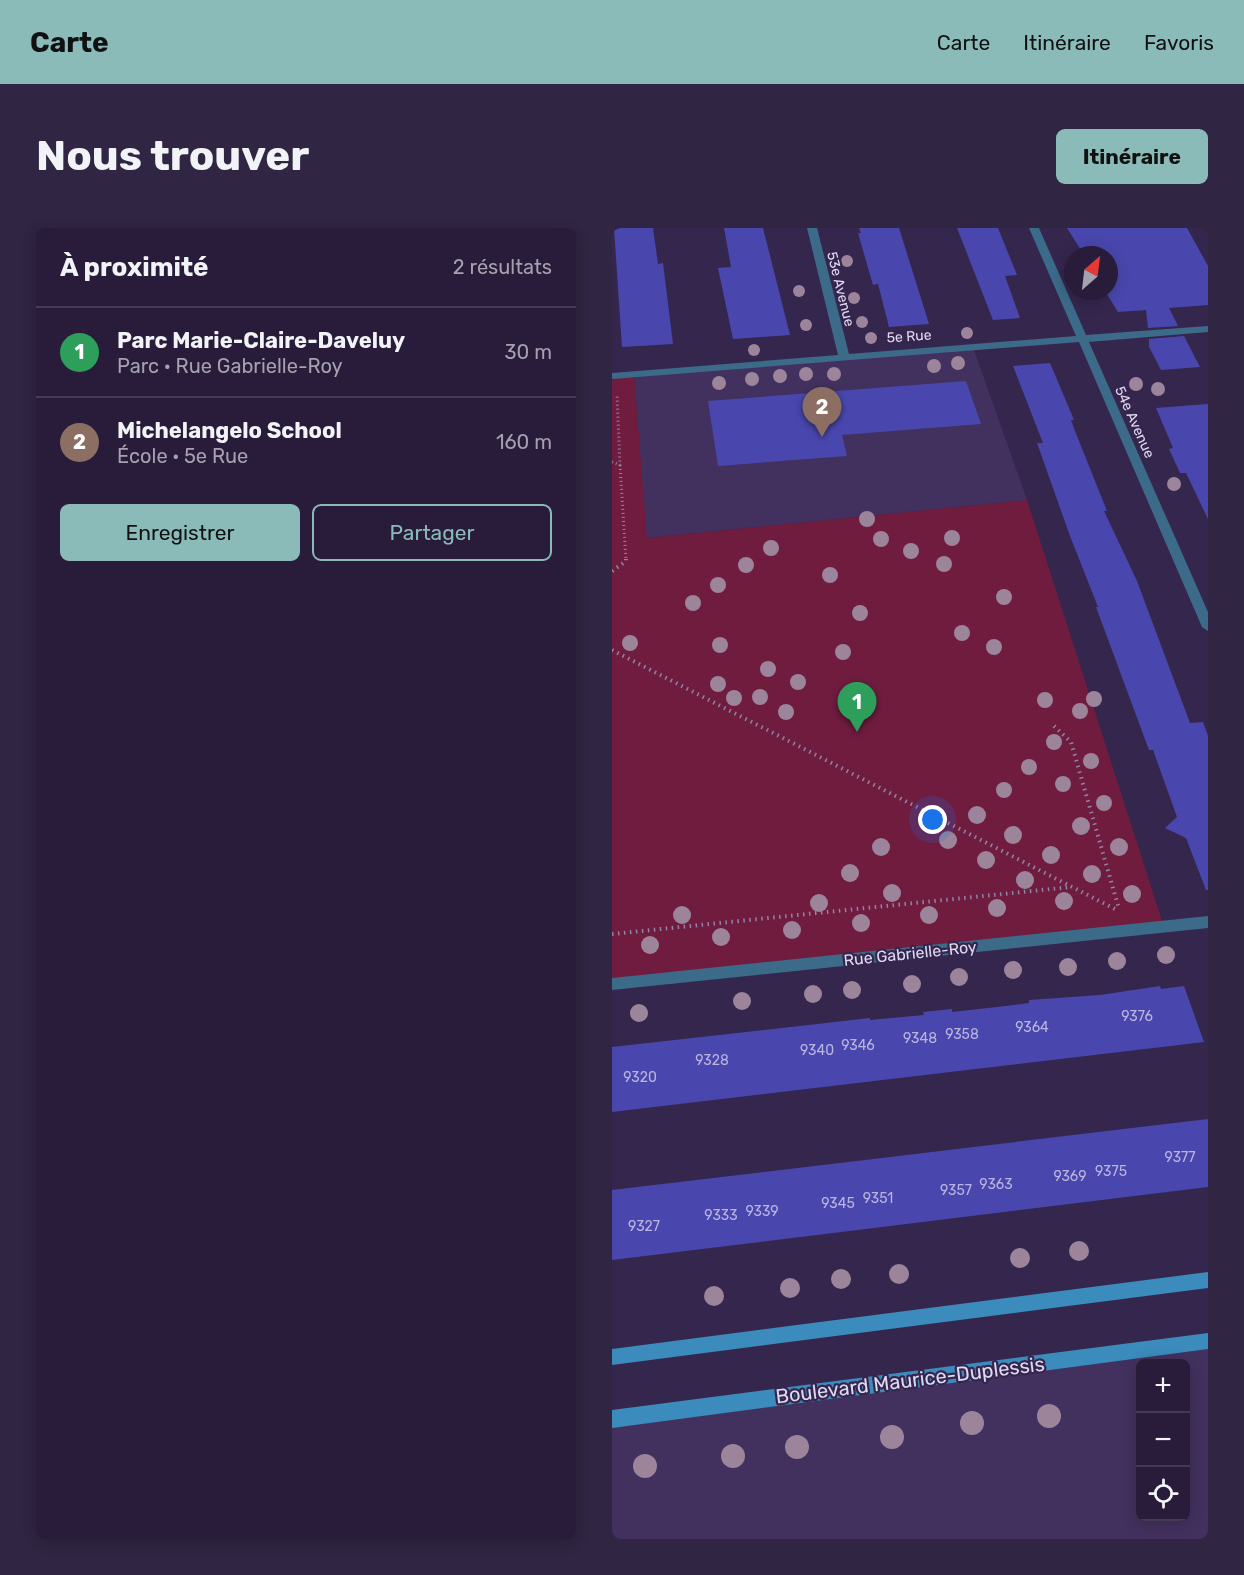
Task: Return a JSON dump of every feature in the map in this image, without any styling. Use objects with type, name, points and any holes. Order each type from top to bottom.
[{"type":"street","name":"53e Avenue","points":[[812,228],[844,356]]},
{"type":"street","name":"54e Avenue","points":[[1034,228],[1208,627]]},
{"type":"street","name":"5e Rue","points":[[612,376],[1208,329]]},
{"type":"street","name":"Rue Gabrielle-Roy","points":[[612,984],[1208,922]]},
{"type":"street","points":[[612,1357],[1208,1280]]},
{"type":"street","name":"Boulevard Maurice-Duplessis","points":[[612,1419],[1208,1341]]},
{"type":"path","points":[[612,571],[626,561],[616,393]]},
{"type":"path","points":[[612,462],[620,465]]},
{"type":"path","points":[[612,650],[1153,928]]},
{"type":"path","points":[[1054,726],[1071,742],[1119,911]]},
{"type":"path","points":[[612,934],[1072,887]]},
{"type":"shaded area","points":[[973,347],[1027,500],[646,538],[634,374]]},
{"type":"shaded area","points":[[634,374],[647,538],[1027,500],[1164,927],[612,984],[612,376]]},
{"type":"shaded area","points":[[1208,1341],[1208,1539],[612,1539],[612,1419]]},
{"type":"building","points":[[614,228],[653,228],[658,264],[663,263],[673,344],[622,347]]},
{"type":"building","points":[[724,228],[763,228],[790,335],[733,339],[718,268],[731,267]]},
{"type":"building","points":[[859,228],[899,228],[929,324],[889,327],[878,284],[873,285],[858,233],[861,233]]},
{"type":"building","points":[[957,228],[998,228],[1017,275],[1005,276],[1020,318],[993,320]]},
{"type":"building","points":[[1067,228],[1187,228],[1208,266],[1208,305],[1169,308],[1178,326],[1148,328],[1146,310],[1118,312],[1111,300],[1118,300],[1118,246],[1078,246]]},
{"type":"building","points":[[1184,336],[1200,367],[1161,370],[1149,347],[1149,339]]},
{"type":"building","points":[[1050,363],[1074,420],[1071,420],[1107,511],[1104,511],[1137,581],[1190,723],[1203,722],[1208,736],[1208,890],[1206,890],[1186,838],[1165,828],[1177,817],[1153,750],[1149,750],[1070,536],[1037,443],[1043,443],[1013,366]]},
{"type":"building","points":[[966,381],[981,424],[842,435],[847,456],[718,466],[708,401]]},
{"type":"building","points":[[1208,404],[1208,519],[1186,473],[1180,473],[1169,449],[1173,448],[1156,408]]},
{"type":"building","points":[[1160,986],[1161,989],[1184,986],[1204,1042],[612,1112],[612,1047],[870,1018],[870,1020],[924,1015],[923,1012],[952,1009],[952,1012],[1006,1006],[1029,1003],[1029,1000],[1100,995]]},
{"type":"building","points":[[1208,1119],[1208,1187],[612,1260],[612,1190]]},
{"type":"place","name":"Michelangelo School","points":[[822,437]]},
{"type":"place","name":"Parc Marie-Claire-Daveluy","points":[[857,732]]}]
